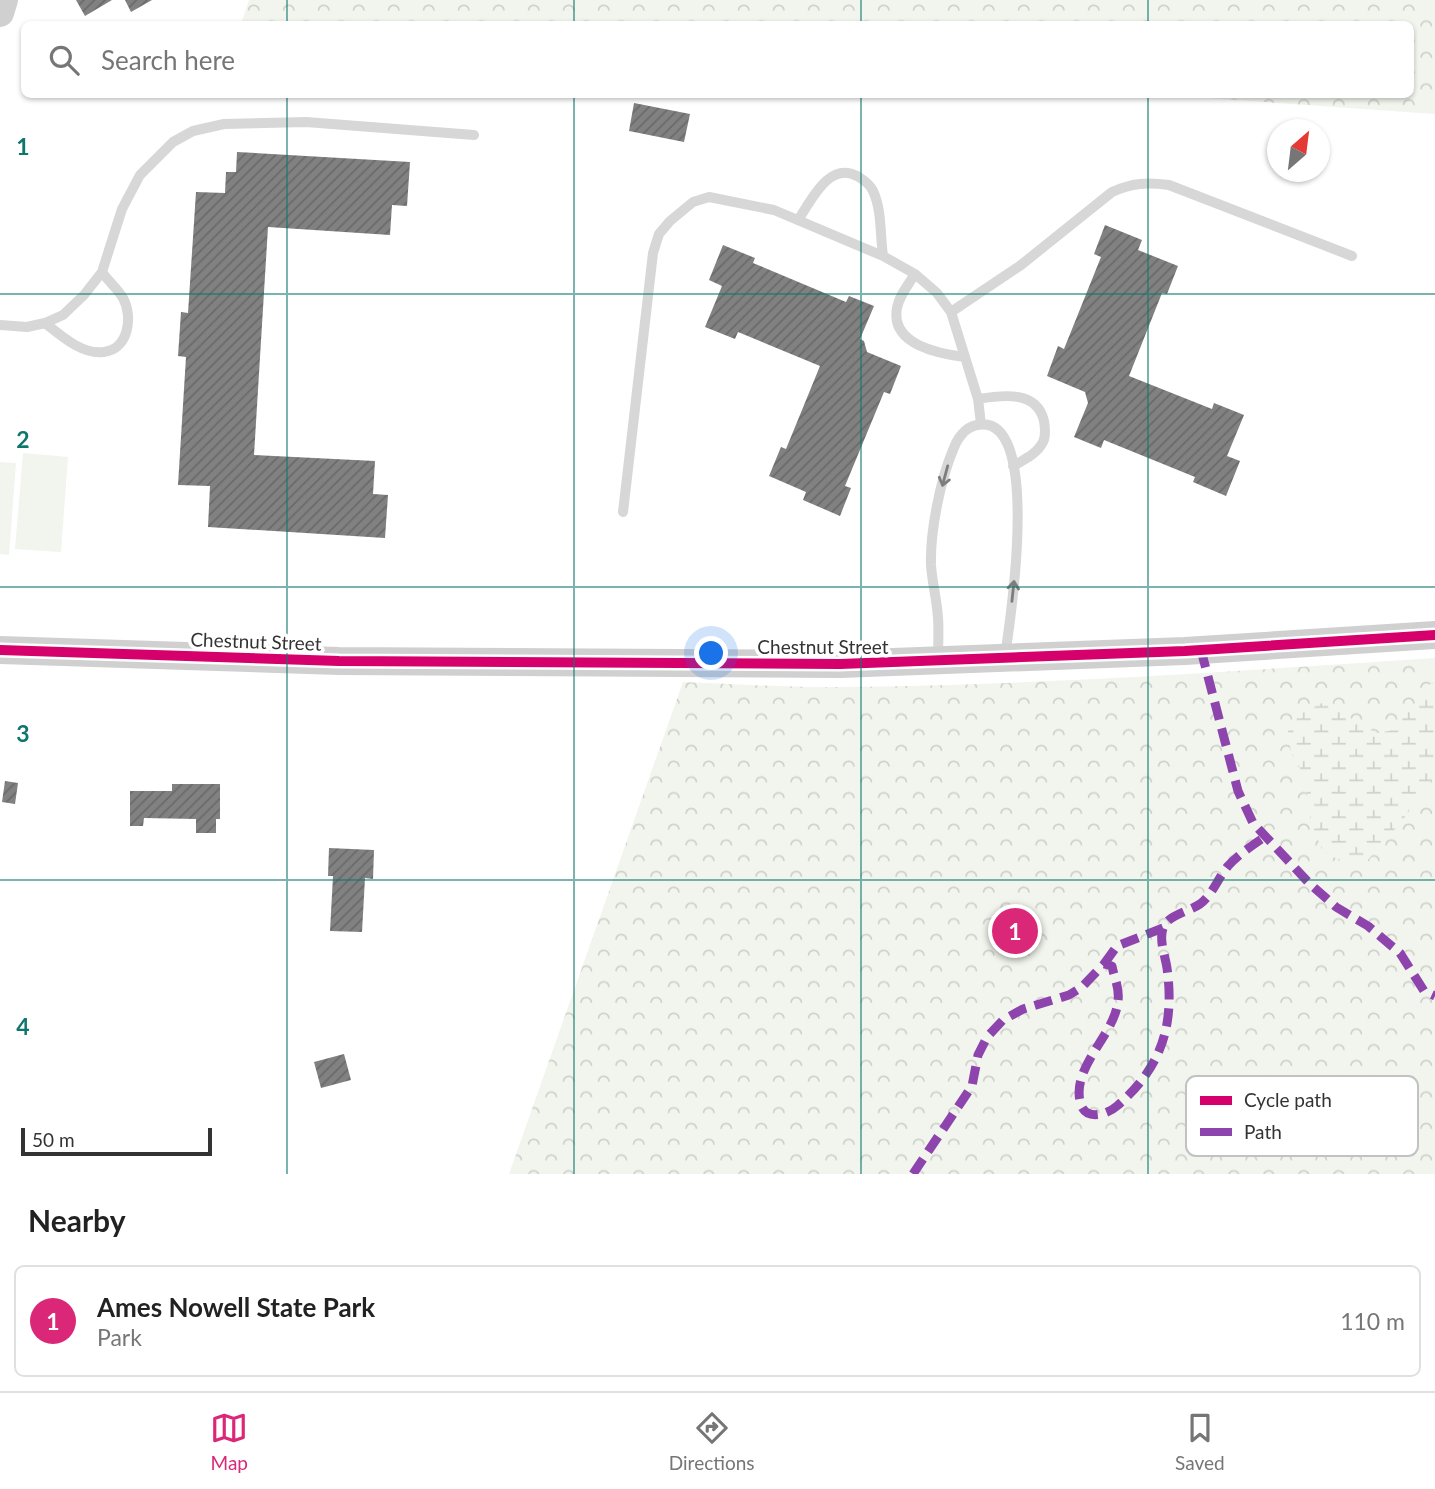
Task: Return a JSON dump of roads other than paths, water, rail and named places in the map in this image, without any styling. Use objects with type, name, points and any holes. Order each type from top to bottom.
[{"type":"street","points":[[0,13],[4,0]]},
{"type":"street","name":"Chestnut Street","points":[[0,650],[339,661],[826,664],[1185,651],[1435,635]]},
{"type":"lane","points":[[0,325],[27,327],[45,323],[63,315],[84,295],[102,272],[122,209],[139,175],[173,142],[193,131],[224,124],[306,122],[474,135]]},
{"type":"lane","points":[[798,220],[825,182],[834,175],[853,174],[866,181],[873,189],[883,256]]},
{"type":"lane","points":[[951,312],[1021,265],[1112,192],[1128,185],[1147,182],[1169,186],[1352,256]]},
{"type":"lane","points":[[622,512],[653,253],[659,234],[670,221],[693,202],[709,197],[774,210],[883,256],[915,274],[937,293],[951,312],[978,399],[981,424]]},
{"type":"lane","points":[[45,323],[64,339],[83,348],[104,352],[115,347],[125,337],[129,314],[123,299],[102,272]]},
{"type":"lane","points":[[915,274],[902,295],[897,309],[897,322],[912,341],[925,348],[939,354],[965,357]]},
{"type":"lane","points":[[978,399],[1002,395],[1018,396],[1032,402],[1042,414],[1044,442],[1034,453],[1013,466]]},
{"type":"lane","points":[[938,661],[938,619],[931,564],[935,527],[953,449],[962,432],[981,424],[993,425],[1003,432],[1018,491],[1018,541],[1005,659]]},
{"type":"place","name":"Ames Nowell State Park","points":[[1015,931]]}]
